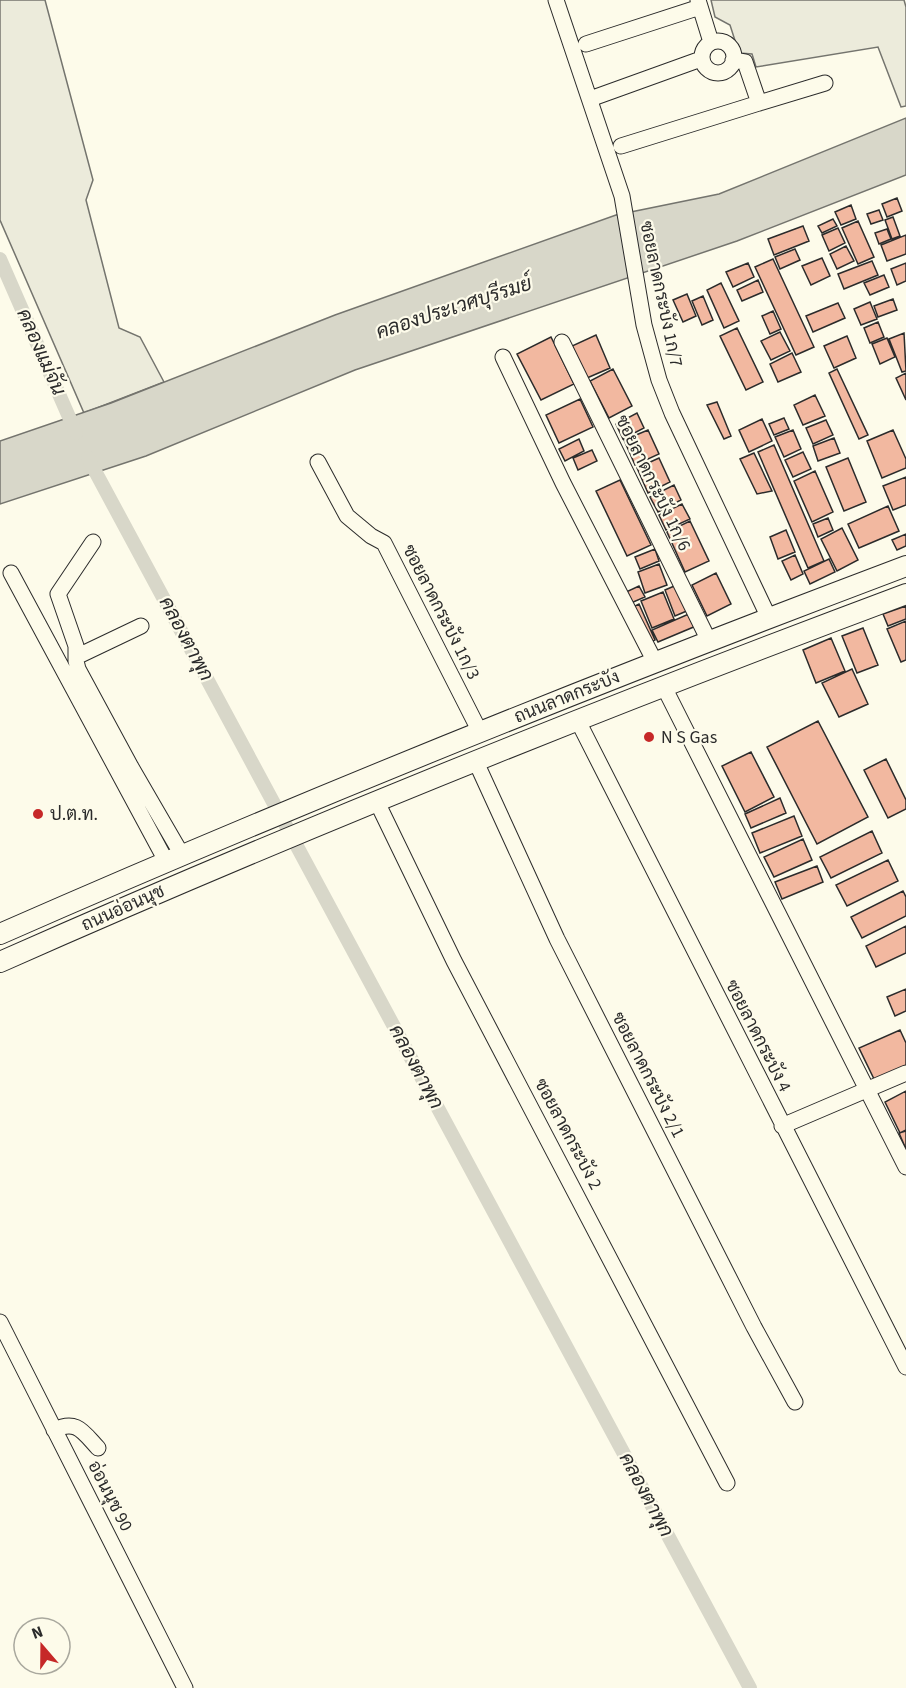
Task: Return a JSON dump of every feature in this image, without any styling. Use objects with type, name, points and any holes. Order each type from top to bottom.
[{"type":"main road","name":"ถนนลาดกระบัง","points":[[230,834],[655,662],[906,566]]},
{"type":"main road","name":"ถนนลาดกระบัง","points":[[247,854],[664,687],[906,594]]},
{"type":"main road","name":"ถนนอ่อนนุช","points":[[0,934],[230,834]]},
{"type":"main road","name":"ถนนอ่อนนุช","points":[[0,962],[247,854]]},
{"type":"street","name":"ซอยลาดกระบัง 1ก/7","points":[[556,0],[590,99],[614,148],[644,325],[659,380],[672,413],[769,618]]},
{"type":"street","points":[[586,44],[699,3],[711,42]]},
{"type":"street","points":[[722,41],[733,52],[733,60],[726,71],[716,73],[706,69],[701,59],[703,49],[711,42],[722,41]]},
{"type":"street","points":[[590,99],[701,59]]},
{"type":"street","points":[[733,60],[745,62],[759,103]]},
{"type":"street","points":[[614,148],[825,83]]},
{"type":"street","name":"ซอยลาดกระบัง 1ก/6","points":[[562,342],[708,641]]},
{"type":"street","points":[[503,357],[563,483],[655,662]]},
{"type":"street","name":"ซอยลาดกระบัง 1ก/3","points":[[318,462],[347,516],[365,532],[384,543],[480,732]]},
{"type":"street","points":[[93,542],[58,594],[76,646],[78,669],[131,767],[174,858]]},
{"type":"street","points":[[11,573],[174,858]]},
{"type":"street","points":[[76,657],[141,626]]},
{"type":"street","points":[[664,687],[906,1167]]},
{"type":"street","name":"ซอยลาดกระบัง 4","points":[[578,721],[906,1367]]},
{"type":"street","name":"ซอยลาดกระบัง 2/1","points":[[476,762],[557,939],[754,1327],[795,1402]]},
{"type":"street","name":"ซอยลาดกระบัง 2","points":[[368,805],[454,961],[727,1483]]},
{"type":"street","points":[[782,1126],[906,1073]]},
{"type":"street","name":"อ่อนนุช 90","points":[[0,1322],[185,1688]]},
{"type":"street","points":[[54,1430],[71,1424],[79,1428],[98,1448]]},
{"type":"shaded area","points":[[0,0],[45,0],[93,180],[86,200],[119,328],[140,337],[164,382],[84,413],[0,220]]},
{"type":"shaded area","points":[[711,0],[904,0],[906,7],[906,106],[901,107],[878,47],[756,67],[752,54],[739,53],[730,25],[715,17]]},
{"type":"water","name":"คลองประเวศบุรีรมย์","points":[[906,118],[906,175],[737,241],[355,370],[146,456],[0,504],[0,441],[111,403],[335,315],[616,215],[719,194]]},
{"type":"building","points":[[897,198],[902,211],[887,217],[882,204]]},
{"type":"building","points":[[851,205],[856,219],[841,225],[835,212]]},
{"type":"building","points":[[879,210],[883,220],[871,224],[867,214]]},
{"type":"building","points":[[893,217],[900,236],[892,239],[885,220]]},
{"type":"building","points":[[833,219],[837,226],[822,233],[818,226]]},
{"type":"building","points":[[858,221],[874,257],[858,264],[842,228]]},
{"type":"building","points":[[803,226],[809,241],[774,255],[768,239]]},
{"type":"building","points":[[838,228],[845,243],[829,251],[822,235]]},
{"type":"building","points":[[887,229],[891,239],[879,244],[875,233]]},
{"type":"building","points":[[906,235],[906,254],[887,261],[881,245]]},
{"type":"building","points":[[846,246],[854,261],[837,269],[830,254]]},
{"type":"building","points":[[795,249],[800,260],[780,269],[775,257]]},
{"type":"building","points":[[822,258],[830,276],[811,285],[802,266]]},
{"type":"building","points":[[773,259],[814,347],[796,355],[755,267]]},
{"type":"building","points":[[872,261],[878,275],[844,289],[838,274]]},
{"type":"building","points":[[748,263],[754,277],[733,287],[726,272]]},
{"type":"building","points":[[906,263],[906,281],[897,285],[891,269]]},
{"type":"building","points":[[884,275],[889,287],[870,295],[864,283]]},
{"type":"building","points":[[758,280],[763,292],[742,301],[737,290]]},
{"type":"building","points":[[721,283],[739,321],[724,328],[707,290]]},
{"type":"building","points":[[687,294],[696,316],[683,322],[673,300]]},
{"type":"building","points":[[703,296],[713,320],[702,325],[692,301]]},
{"type":"building","points":[[893,299],[897,310],[878,317],[874,306]]},
{"type":"building","points":[[870,302],[877,319],[861,325],[854,309]]},
{"type":"building","points":[[838,303],[845,318],[813,332],[806,316]]},
{"type":"building","points":[[773,311],[781,329],[770,334],[762,316]]},
{"type":"building","points":[[878,322],[884,337],[870,343],[864,328]]},
{"type":"building","points":[[737,328],[763,382],[746,390],[720,336]]},
{"type":"building","points":[[780,332],[790,351],[771,360],[761,341]]},
{"type":"building","points":[[904,333],[906,371],[902,372],[889,339]]},
{"type":"building","points":[[596,335],[610,368],[587,378],[572,346]]},
{"type":"building","points":[[847,336],[856,358],[834,368],[824,346]]},
{"type":"building","points":[[551,337],[574,384],[541,400],[517,354]]},
{"type":"building","points":[[887,338],[895,357],[880,364],[872,344]]},
{"type":"building","points":[[792,353],[801,372],[778,382],[770,364]]},
{"type":"building","points":[[613,369],[632,406],[609,418],[590,381]]},
{"type":"building","points":[[837,369],[868,435],[859,439],[829,373]]},
{"type":"building","points":[[906,373],[906,400],[896,378]]},
{"type":"building","points":[[815,395],[825,416],[803,425],[794,405]]},
{"type":"building","points":[[580,399],[593,427],[559,443],[546,415]]},
{"type":"building","points":[[717,402],[731,436],[724,439],[707,405]]},
{"type":"building","points":[[637,413],[644,428],[623,439],[616,424]]},
{"type":"building","points":[[784,418],[789,429],[774,435],[769,424]]},
{"type":"building","points":[[762,419],[772,441],[749,452],[739,430]]},
{"type":"building","points":[[826,420],[833,435],[813,444],[806,428]]},
{"type":"building","points":[[648,430],[659,454],[635,465],[624,440]]},
{"type":"building","points":[[793,430],[801,449],[784,457],[775,437]]},
{"type":"building","points":[[893,430],[906,459],[906,468],[882,478],[867,441]]},
{"type":"building","points":[[834,438],[840,453],[818,461],[813,446]]},
{"type":"building","points":[[579,439],[584,451],[565,461],[559,449]]},
{"type":"building","points":[[774,445],[824,561],[808,568],[758,452]]},
{"type":"building","points":[[592,450],[597,461],[578,470],[573,458]]},
{"type":"building","points":[[803,452],[811,469],[793,477],[785,460]]},
{"type":"building","points":[[754,453],[772,491],[757,494],[740,459]]},
{"type":"building","points":[[659,458],[670,482],[648,493],[637,468]]},
{"type":"building","points":[[848,458],[866,502],[844,511],[826,467]]},
{"type":"building","points":[[815,471],[833,512],[812,522],[794,481]]},
{"type":"building","points":[[906,477],[906,505],[893,510],[883,486]]},
{"type":"building","points":[[620,480],[651,545],[627,556],[596,491]]},
{"type":"building","points":[[674,485],[681,500],[658,512],[650,497]]},
{"type":"building","points":[[682,504],[690,519],[666,530],[659,515]]},
{"type":"building","points":[[888,506],[899,531],[859,548],[848,524]]},
{"type":"building","points":[[828,518],[833,530],[818,537],[813,524]]},
{"type":"building","points":[[690,521],[709,561],[685,572],[667,532]]},
{"type":"building","points":[[842,528],[858,560],[837,571],[821,539]]},
{"type":"building","points":[[786,530],[795,552],[778,559],[770,537]]},
{"type":"building","points":[[906,534],[906,546],[897,550],[892,540]]},
{"type":"building","points":[[655,549],[659,561],[640,569],[635,557]]},
{"type":"building","points":[[795,555],[803,574],[791,580],[782,561]]},
{"type":"building","points":[[829,559],[835,572],[810,584],[804,571]]},
{"type":"building","points":[[659,564],[667,585],[645,593],[638,572]]},
{"type":"building","points":[[716,573],[731,604],[707,616],[692,585]]},
{"type":"building","points":[[679,584],[689,610],[675,616],[665,590]]},
{"type":"building","points":[[639,586],[645,597],[631,603],[626,592]]},
{"type":"building","points":[[663,592],[674,619],[652,628],[641,601]]},
{"type":"building","points":[[639,604],[655,640],[649,643],[633,607]]},
{"type":"building","points":[[906,606],[906,619],[888,626],[883,614]]},
{"type":"building","points":[[691,613],[696,626],[658,642],[652,630]]},
{"type":"building","points":[[906,621],[906,660],[901,662],[887,629]]},
{"type":"building","points":[[863,628],[878,665],[857,673],[842,636]]},
{"type":"building","points":[[831,638],[845,671],[816,683],[803,650]]},
{"type":"building","points":[[852,669],[868,704],[839,717],[822,683]]},
{"type":"building","points":[[818,721],[868,817],[817,844],[767,747]]},
{"type":"building","points":[[751,752],[774,797],[745,812],[722,766]]},
{"type":"building","points":[[886,759],[906,800],[906,809],[888,818],[864,770]]},
{"type":"building","points":[[780,798],[786,813],[751,828],[745,814]]},
{"type":"building","points":[[794,816],[802,836],[760,853],[752,833]]},
{"type":"building","points":[[872,831],[882,853],[831,878],[820,857]]},
{"type":"building","points":[[803,839],[812,860],[774,877],[764,857]]},
{"type":"building","points":[[888,860],[898,881],[847,906],[836,885]]},
{"type":"building","points":[[817,866],[823,882],[782,899],[775,882]]},
{"type":"building","points":[[903,891],[906,897],[906,916],[862,938],[851,917]]},
{"type":"building","points":[[906,926],[906,953],[876,967],[866,946]]},
{"type":"building","points":[[906,989],[906,1011],[895,1016],[887,997]]},
{"type":"building","points":[[900,1030],[906,1043],[906,1067],[875,1081],[859,1048]]},
{"type":"building","points":[[906,1091],[906,1130],[900,1133],[885,1102]]},
{"type":"building","points":[[906,1131],[906,1149],[899,1133]]},
{"type":"waterway","name":"คลองแม่จัน","points":[[0,259],[76,433]]},
{"type":"waterway","name":"คลองตาพุก","points":[[88,458],[750,1688]]},
{"type":"place","name":"N S Gas","points":[[649,737]]},
{"type":"place","name":"ป.ต.ท.","points":[[38,814]]}]
